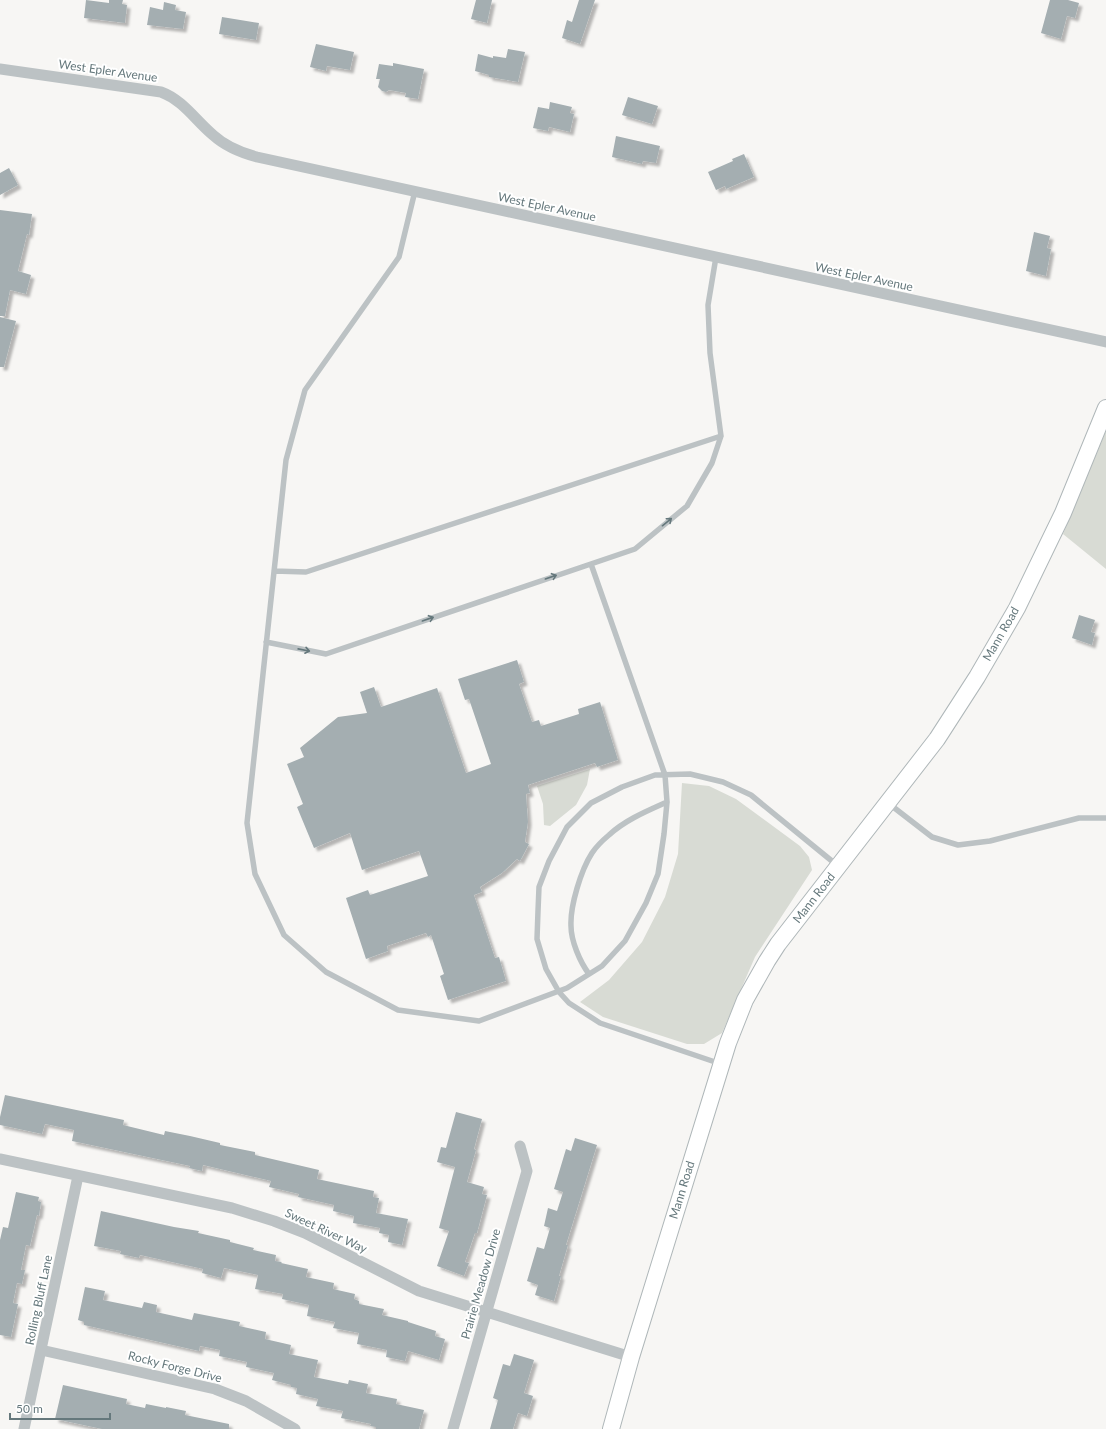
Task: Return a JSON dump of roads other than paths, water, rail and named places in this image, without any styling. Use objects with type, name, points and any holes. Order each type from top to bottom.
[{"type":"main road","name":"Mann Road","points":[[611,1429],[631,1357],[721,1064],[745,1000],[767,960],[937,739],[977,677],[1017,608],[1063,513],[1106,408]]},
{"type":"street","name":"West Epler Avenue","points":[[0,69],[161,92],[178,101],[214,137],[240,152],[257,157],[1106,342]]},
{"type":"street","name":"Prairie Meadow Drive","points":[[453,1429],[527,1171],[520,1146]]},
{"type":"street","name":"Sweet River Way","points":[[0,1159],[232,1208],[274,1221],[305,1233],[419,1291],[631,1357]]},
{"type":"street","name":"Rolling Bluff Lane","points":[[24,1429],[78,1176]]},
{"type":"street","name":"Rocky Forge Drive","points":[[41,1350],[215,1389],[246,1402],[295,1429]]},
{"type":"lane","points":[[415,191],[399,257],[306,390],[286,460],[247,823],[255,874],[284,935],[326,972],[398,1010],[479,1021],[559,992],[602,966],[625,941],[646,903],[658,874],[667,802],[666,775],[591,564]]},
{"type":"lane","points":[[266,642],[326,654],[635,549],[687,506],[712,463],[721,436],[710,353],[708,305],[716,257]]},
{"type":"lane","points":[[274,571],[306,572],[721,436]]},
{"type":"lane","points":[[721,1064],[600,1023],[569,1003],[559,992],[546,969],[537,938],[539,887],[549,861],[567,827],[591,803],[622,787],[655,775],[690,774],[723,782],[752,796],[838,866]]},
{"type":"lane","points":[[589,974],[584,967],[576,949],[571,926],[575,897],[592,853],[609,835],[629,821],[667,802]]},
{"type":"lane","points":[[888,803],[932,836],[958,845],[990,841],[1079,818],[1106,818]]}]
